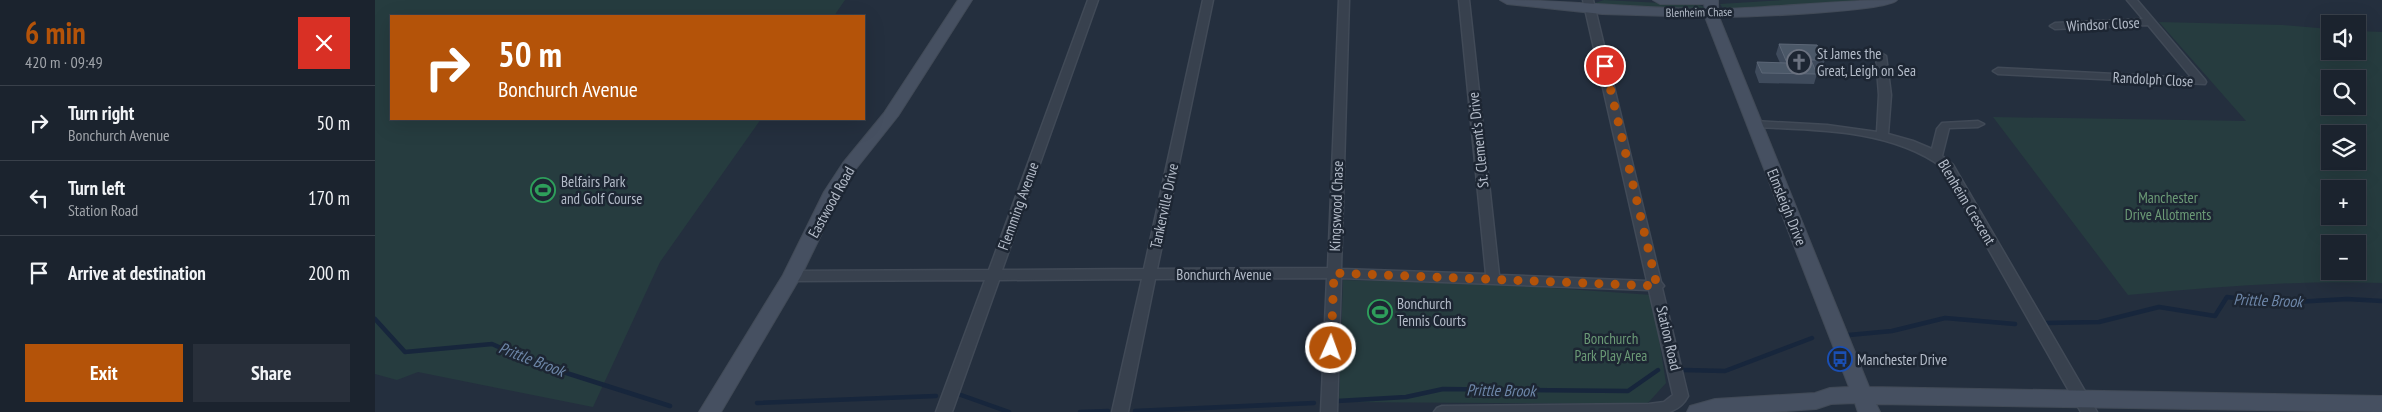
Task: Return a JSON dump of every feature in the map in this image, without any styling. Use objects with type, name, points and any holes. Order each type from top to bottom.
[{"type":"street","name":"Eastwood Road","points":[[710,412],[792,276],[833,192],[849,167],[890,116],[965,0]]},
{"type":"street","name":"Flemming Avenue","points":[[944,412],[1093,0]]},
{"type":"street","name":"Tankerville Drive","points":[[1120,412],[1208,0]]},
{"type":"street","name":"Kingswood Chase","points":[[1329,412],[1344,0]]},
{"type":"street","name":"St. Clement's Drive","points":[[1464,0],[1493,280]]},
{"type":"street","name":"Blenheim Chase","points":[[1507,0],[1590,4],[1661,13],[1733,0]]},
{"type":"street","name":"Blenheim Chase","points":[[1660,0],[1819,8],[1886,0]]},
{"type":"street","name":"Randolph Close","points":[[1998,71],[2201,82],[2132,0]]},
{"type":"street","name":"Station Road","points":[[1506,412],[1663,408],[1676,404],[1681,396],[1680,384],[1590,4]]},
{"type":"street","name":"Elmsleigh Drive","points":[[1712,4],[1714,24],[1866,405]]},
{"type":"street","name":"Windsor Close","points":[[2055,26],[2152,22]]},
{"type":"street","points":[[1881,56],[1885,94],[1882,137]]},
{"type":"street","name":"Blenheim Crescent","points":[[1754,124],[1827,128],[1882,137],[1937,155],[1947,164],[2086,406]]},
{"type":"street","points":[[1937,155],[1943,129],[1946,126],[1978,124]]},
{"type":"street","name":"Bonchurch Avenue","points":[[792,276],[1334,273],[1657,286]]},
{"type":"street","points":[[1698,412],[1715,407],[1816,401],[1831,396],[1866,405],[2260,406],[2382,404]]},
{"type":"street","points":[[1442,412],[1506,412]]},
{"type":"green space","name":"Belfairs Park and Golf Course","points":[[375,0],[845,0],[835,15],[390,15],[390,120],[760,120],[660,262],[593,407],[418,372],[397,380],[375,374]]},
{"type":"green space","points":[[1604,0],[1699,5],[1704,7],[1704,9],[1596,5],[1595,3]]},
{"type":"green space","points":[[1783,0],[1864,0],[1737,10],[1722,7],[1720,4]]},
{"type":"green space","name":"Manchester Drive Allotments","points":[[2159,22],[2283,25],[2321,28],[2321,60],[2366,60],[2366,31],[2382,32],[2382,283],[2287,283],[2128,295],[1993,117],[2246,121]]},
{"type":"green space","name":"Bonchurch Park Play Area","points":[[1343,280],[1494,284],[1652,295],[1666,383],[1647,404],[1339,402]]},
{"type":"building","points":[[1779,44],[1817,45],[1825,60],[1811,60],[1817,74],[1762,73],[1757,62],[1787,63]]},
{"type":"waterway","name":"Prittle Brook","points":[[2046,323],[2099,322],[2159,307],[2215,316],[2227,297],[2278,303],[2347,299],[2382,301]]},
{"type":"waterway","name":"Prittle Brook","points":[[1849,335],[1892,331],[1945,318],[2015,324]]},
{"type":"waterway","name":"Prittle Brook","points":[[375,319],[405,352],[492,344],[535,363],[670,406]]},
{"type":"waterway","name":"Prittle Brook","points":[[1684,370],[1725,371],[1812,338]]},
{"type":"waterway","name":"Prittle Brook","points":[[1337,401],[1406,397],[1443,389],[1628,391],[1658,370]]},
{"type":"waterway","name":"Prittle Brook","points":[[961,395],[1009,412]]},
{"type":"waterway","name":"Prittle Brook","points":[[757,403],[936,396]]},
{"type":"waterway","name":"Prittle Brook","points":[[1135,411],[1314,403]]},
{"type":"waterway","name":"Prittle Brook","points":[[1080,412],[1108,411]]},
{"type":"place","name":"St James the Great, Leigh on Sea","points":[[1799,62]]},
{"type":"place","name":"Belfairs Park and Golf Course","points":[[543,190]]},
{"type":"place","name":"Bonchurch Tennis Courts","points":[[1380,312]]},
{"type":"place","name":"Manchester Drive","points":[[1840,359]]},
{"type":"route","points":[[1331,348],[1334,273],[1657,286],[1605,66]]}]
